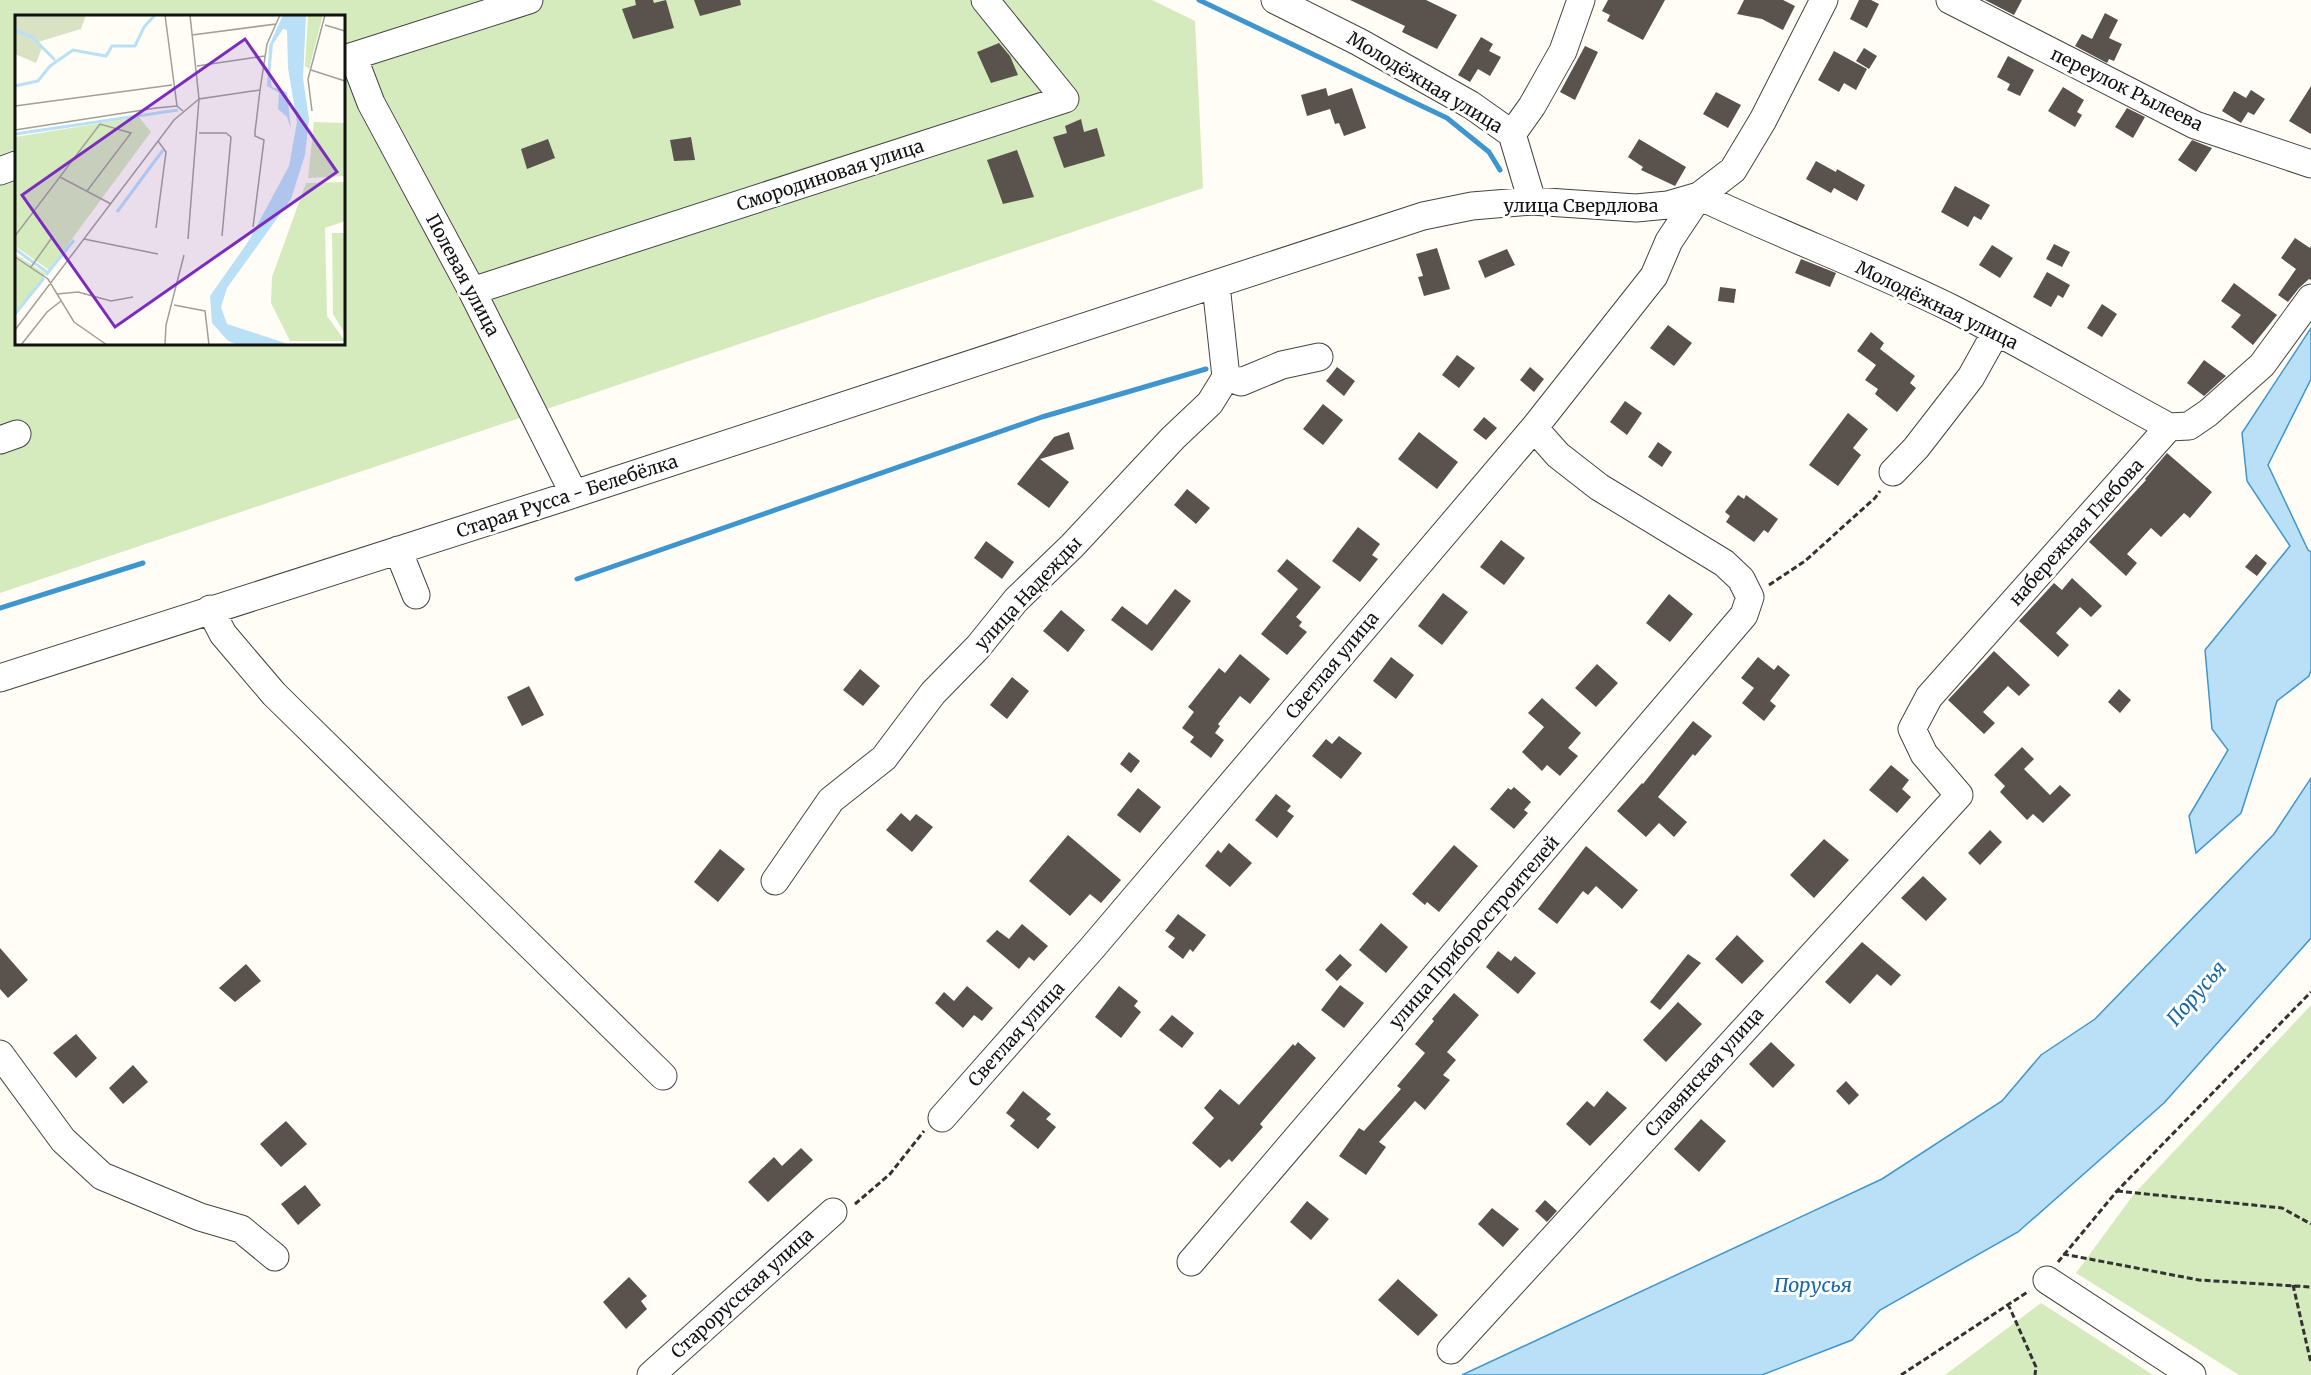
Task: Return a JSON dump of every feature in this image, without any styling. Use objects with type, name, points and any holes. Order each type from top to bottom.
[{"type":"street","points":[[348,57],[529,0]]},
{"type":"street","name":"Смородиновая улица","points":[[472,291],[1065,99],[985,0]]},
{"type":"street","name":"Молодёжная улица","points":[[1275,0],[1369,47],[1471,105],[1512,134],[1532,201]]},
{"type":"street","points":[[1512,134],[1532,106],[1563,51],[1581,0]]},
{"type":"street","name":"улица Свердлова","points":[[1134,312],[1423,216],[1472,206],[1532,201],[1636,208],[1668,205],[1699,196],[1733,170],[1763,120],[1824,0]]},
{"type":"street","name":"переулок Рылеева","points":[[1950,0],[2194,125],[2311,164]]},
{"type":"street","name":"Полевая улица","points":[[348,57],[472,291],[574,494]]},
{"type":"street","points":[[0,171],[15,165]]},
{"type":"street","name":"Молодёжная улица","points":[[1699,196],[1932,300],[1996,332],[2169,427]]},
{"type":"street","name":"Светлая улица","points":[[942,1118],[1094,947],[1534,428],[1654,276],[1669,241],[1699,196]]},
{"type":"street","points":[[1215,285],[1226,376],[1241,382],[1282,365],[1319,357]]},
{"type":"street","points":[[2169,427],[2189,426],[2208,413],[2262,364],[2311,298]]},
{"type":"street","name":"Старая Русса - Белебёлка","points":[[0,678],[1134,312]]},
{"type":"street","points":[[1893,472],[1916,448],[1971,377],[1996,332]]},
{"type":"street","name":"улица Надежды","points":[[774,881],[831,800],[884,758],[933,693],[978,647],[1016,600],[1072,546],[1173,438],[1210,403],[1226,376]]},
{"type":"street","name":"набережная Глебова","points":[[1959,795],[1924,754],[1912,729],[1929,697],[2169,427]]},
{"type":"street","points":[[1534,428],[1558,455],[1599,487],[1724,563],[1741,579],[1750,597]]},
{"type":"street","points":[[398,550],[416,595]]},
{"type":"street","name":"улица Приборостроителей","points":[[1191,1262],[1708,659],[1744,615],[1750,597]]},
{"type":"street","points":[[210,609],[223,634],[274,694],[663,1076]]},
{"type":"street","name":"Славянская улица","points":[[1451,1350],[1959,795]]},
{"type":"street","points":[[0,1054],[63,1140],[102,1176],[200,1217],[241,1229],[275,1257]]},
{"type":"street","name":"Старорусская улица","points":[[651,1375],[833,1212]]},
{"type":"street","points":[[2048,1280],[2192,1375]]},
{"type":"path","points":[[1750,597],[1805,561],[1875,498],[1893,472]]},
{"type":"path","points":[[1901,1375],[2048,1280],[2063,1254],[2117,1191],[2311,992]]},
{"type":"path","points":[[833,1212],[852,1206],[890,1174],[906,1157],[920,1136]]},
{"type":"path","points":[[2117,1191],[2282,1208],[2311,1224]]},
{"type":"path","points":[[2063,1254],[2199,1280],[2311,1287]]},
{"type":"path","points":[[2293,1285],[2311,1363]]},
{"type":"path","points":[[2008,1304],[2036,1367],[2035,1375]]},
{"type":"green space","points":[[0,0],[1152,0],[1195,21],[1203,188],[0,593]]},
{"type":"green space","points":[[2311,1005],[2311,1375],[2239,1375],[2076,1273],[2134,1194]]},
{"type":"green space","points":[[2041,1303],[2153,1375],[1945,1375]]},
{"type":"water","points":[[2311,328],[2311,379],[2268,465],[2308,550],[2311,552],[2311,670],[2309,676],[2277,701],[2241,813],[2196,853],[2189,816],[2228,750],[2212,729],[2205,650],[2290,546],[2247,481],[2242,433]]},
{"type":"water","name":"Порусья","points":[[2311,778],[2311,938],[2164,1103],[2018,1232],[1880,1310],[1852,1340],[1762,1375],[1462,1375],[1882,1179],[2002,1101],[2041,1055],[2095,1019],[2274,834]]},
{"type":"building","points":[[635,0],[653,0],[654,3],[666,0],[674,28],[633,39],[622,9],[636,5]]},
{"type":"building","points":[[694,0],[740,0],[741,5],[700,16]]},
{"type":"building","points":[[1350,0],[1426,0],[1457,15],[1437,49],[1402,32],[1405,26]]},
{"type":"building","points":[[1608,0],[1665,0],[1643,40],[1607,21],[1610,15],[1602,11]]},
{"type":"building","points":[[1744,0],[1783,0],[1795,6],[1783,30],[1762,19],[1737,14]]},
{"type":"building","points":[[1859,0],[1871,0],[1879,4],[1867,28],[1850,19]]},
{"type":"building","points":[[1985,0],[2022,0],[2014,15]]},
{"type":"building","points":[[2105,13],[2118,20],[2109,38],[2122,44],[2114,61],[2109,59],[2107,63],[2075,46],[2082,34],[2092,39]]},
{"type":"building","points":[[1481,37],[1493,44],[1489,51],[1501,57],[1490,76],[1478,69],[1470,82],[1458,75]]},
{"type":"building","points":[[999,43],[1010,56],[1018,75],[991,83],[977,52]]},
{"type":"building","points":[[1585,46],[1598,52],[1575,100],[1560,92]]},
{"type":"building","points":[[1864,48],[1877,56],[1869,69],[1856,61]]},
{"type":"building","points":[[1834,51],[1867,69],[1856,90],[1844,83],[1839,92],[1818,80]]},
{"type":"building","points":[[2008,56],[2034,70],[2020,96],[2007,90],[2010,84],[1997,77]]},
{"type":"building","points":[[2311,86],[2311,134],[2289,121]]},
{"type":"building","points":[[2063,87],[2084,100],[2077,112],[2082,115],[2075,127],[2048,111]]},
{"type":"building","points":[[1326,88],[1328,96],[1352,88],[1366,128],[1344,136],[1339,123],[1335,124],[1330,109],[1307,116],[1301,95]]},
{"type":"building","points":[[2251,90],[2265,99],[2254,115],[2248,112],[2241,123],[2222,111],[2234,91],[2246,98]]},
{"type":"building","points":[[1716,92],[1741,105],[1728,128],[1703,114]]},
{"type":"building","points":[[2127,108],[2145,117],[2133,138],[2115,127]]},
{"type":"building","points":[[1081,119],[1084,132],[1097,128],[1105,156],[1064,168],[1053,137],[1067,133],[1065,126]]},
{"type":"building","points":[[691,137],[695,160],[674,161],[670,140]]},
{"type":"building","points":[[548,139],[555,158],[527,169],[521,149]]},
{"type":"building","points":[[1639,139],[1686,167],[1675,186],[1641,170],[1643,167],[1628,157]]},
{"type":"building","points":[[2192,140],[2212,148],[2196,172],[2178,160]]},
{"type":"building","points":[[1017,150],[1034,197],[1003,204],[987,160]]},
{"type":"building","points":[[1816,161],[1836,172],[1837,169],[1865,185],[1857,201],[1834,188],[1831,193],[1806,179]]},
{"type":"building","points":[[1955,186],[1990,205],[1981,220],[1974,216],[1968,227],[1941,212]]},
{"type":"building","points":[[2295,238],[2310,248],[2311,246],[2311,280],[2309,279],[2299,288],[2288,302],[2278,295],[2296,269],[2281,258]]},
{"type":"building","points":[[2054,244],[2070,252],[2062,267],[2046,259]]},
{"type":"building","points":[[1992,245],[2013,258],[2000,278],[1979,265]]},
{"type":"building","points":[[1437,248],[1450,289],[1424,296],[1418,277],[1423,276],[1416,254]]},
{"type":"building","points":[[1507,249],[1515,265],[1485,278],[1478,261]]},
{"type":"building","points":[[1801,259],[1836,273],[1830,287],[1795,273]]},
{"type":"building","points":[[2047,272],[2070,285],[2063,298],[2058,295],[2051,307],[2033,297]]},
{"type":"building","points":[[2234,283],[2277,315],[2253,345],[2231,327],[2241,315],[2221,301]]},
{"type":"building","points":[[1720,287],[1736,289],[1734,303],[1718,301]]},
{"type":"building","points":[[2102,304],[2117,314],[2102,337],[2087,328]]},
{"type":"building","points":[[1668,325],[1692,343],[1674,366],[1650,348]]},
{"type":"building","points":[[1871,332],[1884,343],[1880,349],[1915,376],[1910,383],[1916,388],[1897,412],[1875,394],[1878,389],[1865,380],[1876,365],[1857,351]]},
{"type":"building","points":[[1457,355],[1475,368],[1459,388],[1442,375]]},
{"type":"building","points":[[2204,360],[2226,376],[2204,396],[2187,383]]},
{"type":"building","points":[[1337,367],[1355,381],[1344,396],[1326,381]]},
{"type":"building","points":[[1530,367],[1544,379],[1534,392],[1520,380]]},
{"type":"building","points":[[1625,401],[1642,413],[1627,435],[1610,422]]},
{"type":"building","points":[[1323,404],[1343,420],[1323,445],[1303,429]]},
{"type":"building","points":[[1848,413],[1868,429],[1853,448],[1861,455],[1838,486],[1809,465]]},
{"type":"building","points":[[1484,417],[1497,428],[1486,440],[1473,430]]},
{"type":"building","points":[[1069,432],[1074,449],[1040,459],[1069,482],[1049,508],[1017,484],[1054,437]]},
{"type":"building","points":[[1419,432],[1458,462],[1437,489],[1398,459]]},
{"type":"building","points":[[1658,442],[1672,452],[1662,467],[1648,457]]},
{"type":"building","points":[[2167,453],[2212,492],[2190,518],[2184,513],[2161,537],[2151,528],[2127,554],[2137,563],[2126,576],[2089,542],[2146,480]]},
{"type":"building","points":[[1187,489],[1210,508],[1196,524],[1174,505]]},
{"type":"building","points":[[1738,495],[1744,499],[1746,495],[1778,519],[1768,533],[1764,530],[1754,542],[1726,522],[1730,516],[1725,512]]},
{"type":"building","points":[[1358,527],[1380,544],[1372,555],[1378,559],[1360,582],[1332,561]]},
{"type":"building","points":[[1501,540],[1525,558],[1504,585],[1480,567]]},
{"type":"building","points":[[986,541],[1014,562],[1002,579],[974,558]]},
{"type":"building","points":[[2256,554],[2267,563],[2257,576],[2245,567]]},
{"type":"building","points":[[1287,559],[1321,587],[1296,617],[1302,622],[1299,626],[1307,632],[1287,655],[1261,634],[1298,589],[1277,571]]},
{"type":"building","points":[[2072,578],[2102,606],[2091,617],[2080,607],[2056,633],[2069,645],[2058,657],[2019,621],[2054,583],[2062,590]]},
{"type":"building","points":[[1175,589],[1191,601],[1152,651],[1111,620],[1122,606],[1147,625]]},
{"type":"building","points":[[1443,593],[1468,612],[1442,645],[1418,626]]},
{"type":"building","points":[[1669,594],[1693,614],[1670,642],[1646,623]]},
{"type":"building","points":[[1061,610],[1085,630],[1068,652],[1043,631]]},
{"type":"building","points":[[1994,651],[2030,685],[2019,696],[2008,686],[1983,712],[1995,723],[1984,734],[1948,700]]},
{"type":"building","points":[[1240,654],[1270,679],[1250,704],[1240,696],[1218,724],[1220,726],[1215,733],[1224,740],[1211,758],[1190,742],[1194,737],[1182,728],[1194,712],[1188,707],[1219,668],[1225,673]]},
{"type":"building","points":[[1391,657],[1414,675],[1396,699],[1373,681]]},
{"type":"building","points":[[1758,657],[1774,670],[1778,665],[1790,675],[1770,701],[1776,706],[1764,721],[1742,703],[1754,688],[1741,678]]},
{"type":"building","points":[[1597,664],[1618,683],[1596,707],[1575,688]]},
{"type":"building","points":[[860,669],[880,686],[863,706],[843,690]]},
{"type":"building","points":[[1012,677],[1029,691],[1007,719],[990,705]]},
{"type":"building","points":[[529,686],[544,715],[522,726],[507,697]]},
{"type":"building","points":[[2119,689],[2131,700],[2120,713],[2108,702]]},
{"type":"building","points":[[1542,698],[1581,733],[1568,748],[1578,756],[1560,776],[1547,765],[1542,771],[1522,752],[1544,727],[1528,713]]},
{"type":"building","points":[[1693,721],[1712,736],[1695,756],[1693,754],[1658,797],[1687,822],[1674,837],[1659,823],[1646,837],[1617,811],[1643,784]]},
{"type":"building","points":[[1339,736],[1362,753],[1341,779],[1312,756],[1326,739],[1332,744]]},
{"type":"building","points":[[2022,747],[2034,759],[2024,769],[2050,795],[2060,785],[2071,795],[2043,823],[2033,814],[2027,820],[2000,792],[2005,786],[1994,775]]},
{"type":"building","points":[[1129,752],[1140,761],[1131,773],[1120,764]]},
{"type":"building","points":[[1891,765],[1909,780],[1902,789],[1911,797],[1897,813],[1869,790]]},
{"type":"building","points":[[1514,787],[1531,802],[1524,810],[1528,813],[1514,829],[1490,809],[1508,788],[1511,790]]},
{"type":"building","points":[[1138,788],[1161,807],[1140,833],[1117,815]]},
{"type":"building","points":[[1276,794],[1291,806],[1287,811],[1294,816],[1277,838],[1255,820]]},
{"type":"building","points":[[901,813],[910,821],[916,814],[933,827],[912,852],[886,830]]},
{"type":"building","points":[[1990,830],[2002,842],[1980,865],[1968,853]]},
{"type":"building","points":[[1068,835],[1121,880],[1101,903],[1090,894],[1070,916],[1029,881]]},
{"type":"building","points":[[1824,839],[1849,860],[1814,898],[1790,875]]},
{"type":"building","points":[[1229,843],[1252,863],[1230,887],[1205,866],[1218,850],[1221,853]]},
{"type":"building","points":[[1454,845],[1478,866],[1439,912],[1427,902],[1425,905],[1412,894]]},
{"type":"building","points":[[1586,846],[1638,890],[1622,909],[1596,886],[1588,895],[1583,891],[1557,924],[1538,909]]},
{"type":"building","points":[[720,849],[745,869],[718,902],[694,882]]},
{"type":"building","points":[[1923,876],[1947,899],[1926,921],[1901,898]]},
{"type":"building","points":[[1178,914],[1206,935],[1193,952],[1190,949],[1183,959],[1168,947],[1175,938],[1165,931]]},
{"type":"building","points":[[1381,923],[1408,947],[1386,973],[1359,950]]},
{"type":"building","points":[[1022,924],[1048,946],[1034,961],[1029,957],[1019,969],[986,941],[997,930],[1009,939]]},
{"type":"building","points":[[1737,935],[1764,961],[1742,984],[1715,959]]},
{"type":"building","points":[[1862,942],[1901,975],[1891,986],[1877,974],[1850,1004],[1825,982]]},
{"type":"building","points":[[0,948],[28,980],[8,998],[0,989]]},
{"type":"building","points":[[1498,951],[1511,961],[1515,956],[1536,973],[1518,994],[1486,967]]},
{"type":"building","points":[[1340,954],[1352,965],[1337,981],[1325,970]]},
{"type":"building","points":[[1688,954],[1701,963],[1660,1010],[1650,1002]]},
{"type":"building","points":[[246,964],[261,981],[235,1002],[219,988]]},
{"type":"building","points":[[1340,985],[1364,1003],[1344,1028],[1321,1010]]},
{"type":"building","points":[[967,986],[993,1008],[982,1021],[974,1015],[963,1028],[935,1003],[944,992],[954,1001]]},
{"type":"building","points":[[1119,986],[1138,1001],[1134,1006],[1141,1012],[1121,1038],[1095,1017]]},
{"type":"building","points":[[1454,993],[1479,1015],[1447,1052],[1456,1060],[1443,1075],[1450,1080],[1425,1110],[1415,1101],[1379,1142],[1386,1147],[1366,1175],[1339,1156],[1359,1128],[1364,1131],[1401,1089],[1397,1086],[1425,1053],[1415,1044]]},
{"type":"building","points":[[1678,1002],[1702,1024],[1666,1062],[1643,1040]]},
{"type":"building","points":[[1172,1015],[1194,1033],[1182,1048],[1159,1030]]},
{"type":"building","points":[[76,1034],[97,1058],[76,1078],[53,1053]]},
{"type":"building","points":[[1298,1042],[1316,1058],[1260,1124],[1263,1127],[1232,1162],[1229,1159],[1220,1168],[1192,1143],[1214,1118],[1204,1108],[1220,1089],[1239,1105],[1293,1044],[1295,1046]]},
{"type":"building","points":[[1771,1042],[1795,1065],[1773,1088],[1749,1064]]},
{"type":"building","points":[[133,1065],[148,1082],[123,1104],[109,1088]]},
{"type":"building","points":[[1846,1081],[1859,1095],[1849,1105],[1836,1091]]},
{"type":"building","points":[[1023,1091],[1051,1114],[1046,1119],[1056,1127],[1038,1149],[1010,1126],[1015,1120],[1006,1113]]},
{"type":"building","points":[[1607,1091],[1627,1108],[1590,1146],[1566,1124],[1587,1101],[1594,1107]]},
{"type":"building","points":[[1701,1119],[1726,1141],[1699,1172],[1674,1149]]},
{"type":"building","points":[[286,1121],[307,1144],[281,1167],[260,1144]]},
{"type":"building","points":[[801,1148],[813,1160],[768,1202],[748,1182],[774,1157],[782,1166]]},
{"type":"building","points":[[305,1185],[321,1205],[298,1225],[281,1204]]},
{"type":"building","points":[[1545,1200],[1557,1211],[1547,1222],[1535,1211]]},
{"type":"building","points":[[1307,1201],[1329,1219],[1311,1240],[1290,1222]]},
{"type":"building","points":[[1492,1208],[1519,1229],[1503,1247],[1478,1224]]},
{"type":"building","points":[[629,1277],[647,1296],[641,1301],[647,1309],[626,1329],[603,1302]]},
{"type":"building","points":[[1398,1279],[1438,1315],[1418,1336],[1378,1300]]},
{"type":"waterway","points":[[1199,0],[1447,118],[1489,152],[1500,170]]},
{"type":"waterway","points":[[577,579],[1042,417],[1206,369]]},
{"type":"waterway","points":[[0,608],[143,563]]}]
